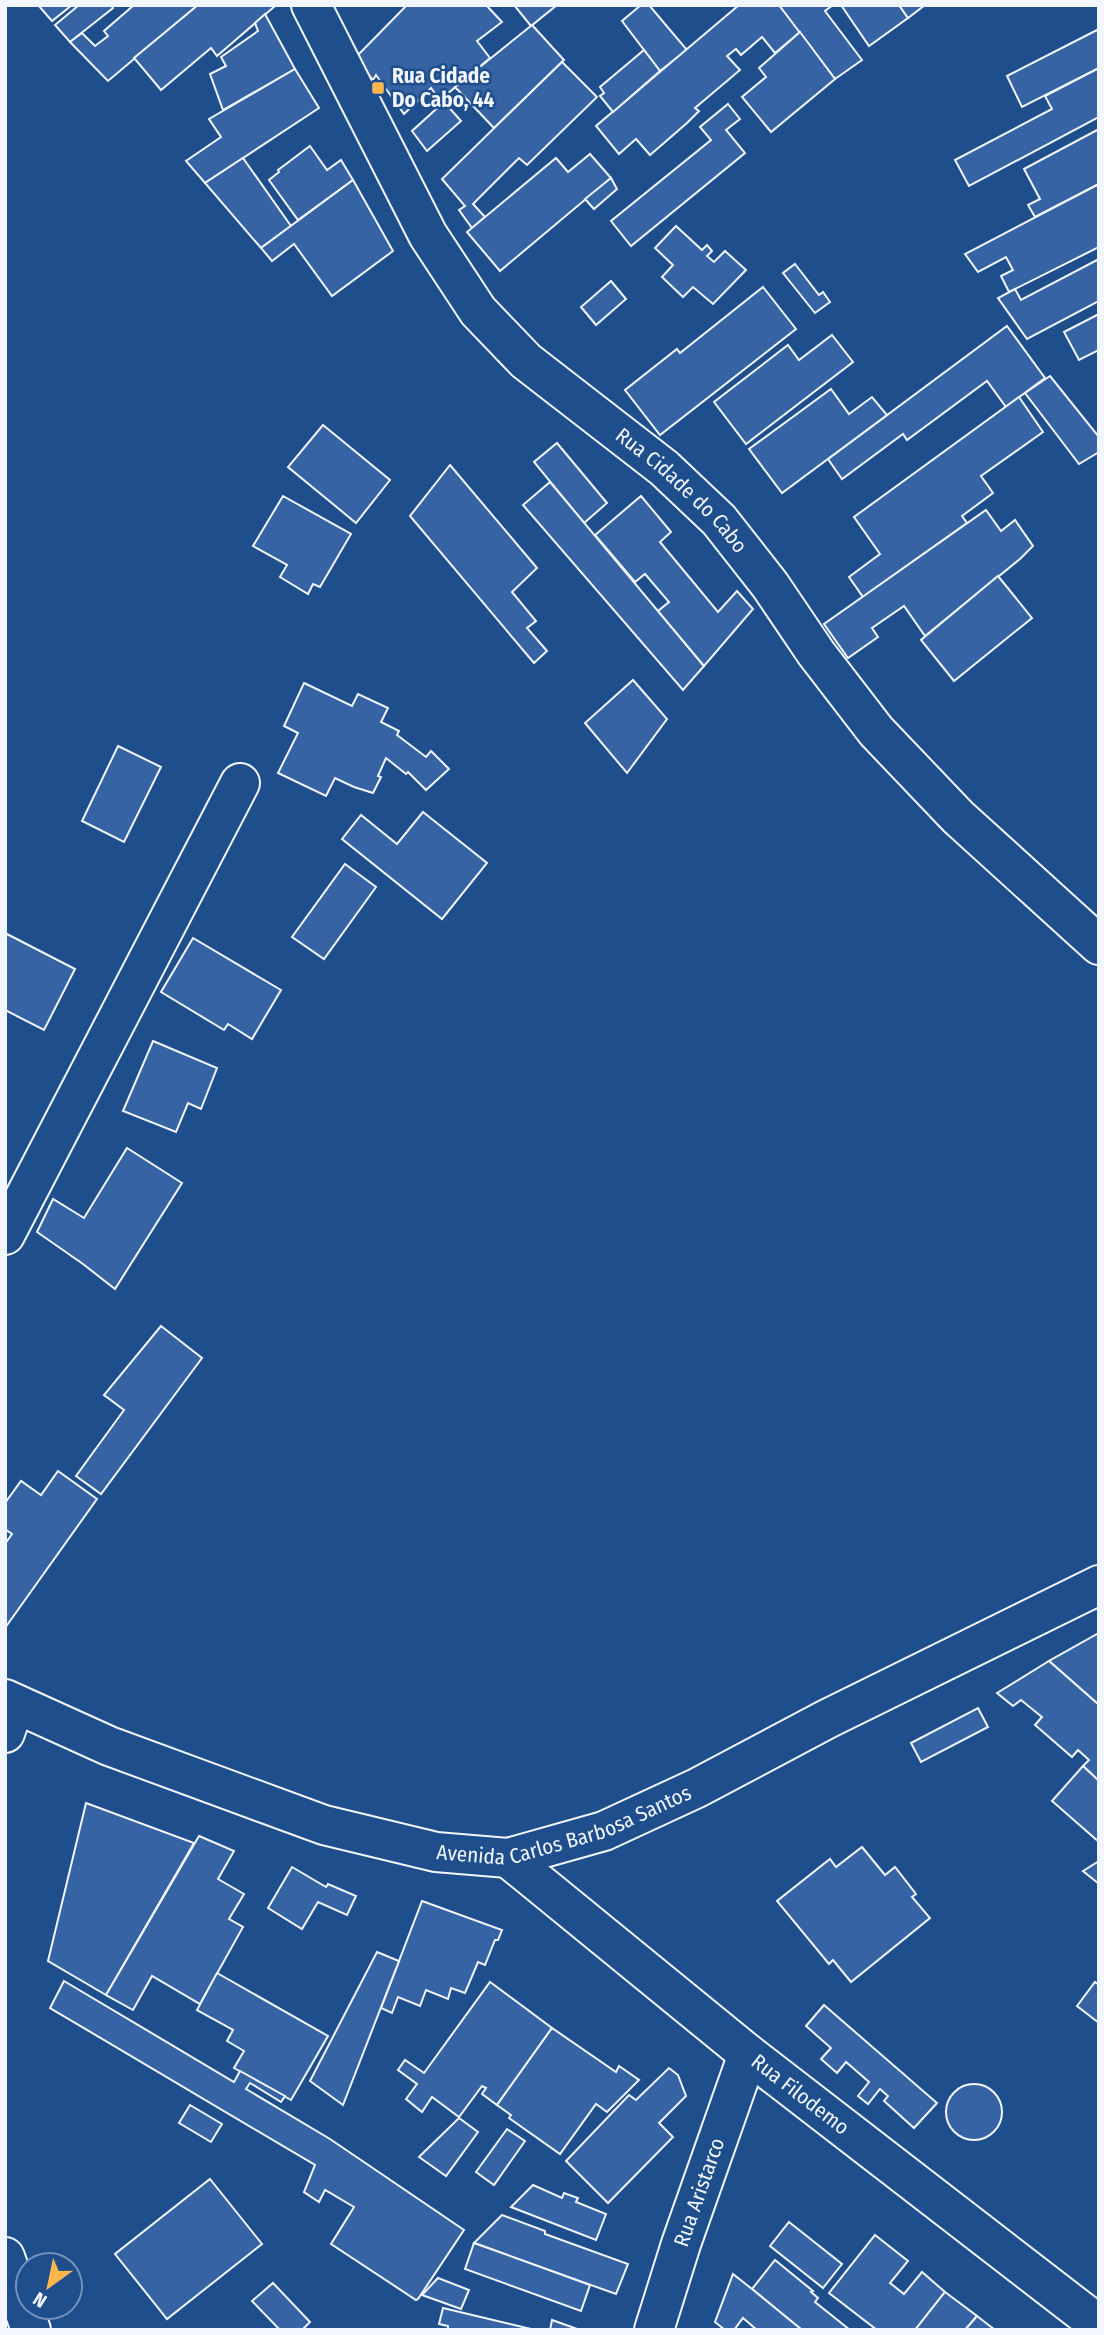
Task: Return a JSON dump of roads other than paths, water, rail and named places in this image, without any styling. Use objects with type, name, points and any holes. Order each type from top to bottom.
[{"type":"street","name":"Rua Cidade do Cabo","points":[[324,11],[428,235],[478,311],[526,361],[664,468],[719,520],[770,585],[876,731],[958,817],[1099,945]]},
{"type":"street","points":[[5,1235],[240,783]]},
{"type":"street","name":"Avenida Carlos Barbosa Santos","points":[[9,1712],[324,1825],[436,1852],[508,1858],[604,1830],[697,1788],[827,1720],[1099,1585]]},
{"type":"street","name":"Rua Filodemo","points":[[508,1858],[748,2054],[1099,2325]]},
{"type":"street","name":"Rua Aristarco","points":[[654,2330],[681,2244],[748,2054]]},
{"type":"street","points":[[5,2258],[31,2330]]},
{"type":"place","name":"Rua Cidade Do Cabo, 44","points":[[378,88]]}]
